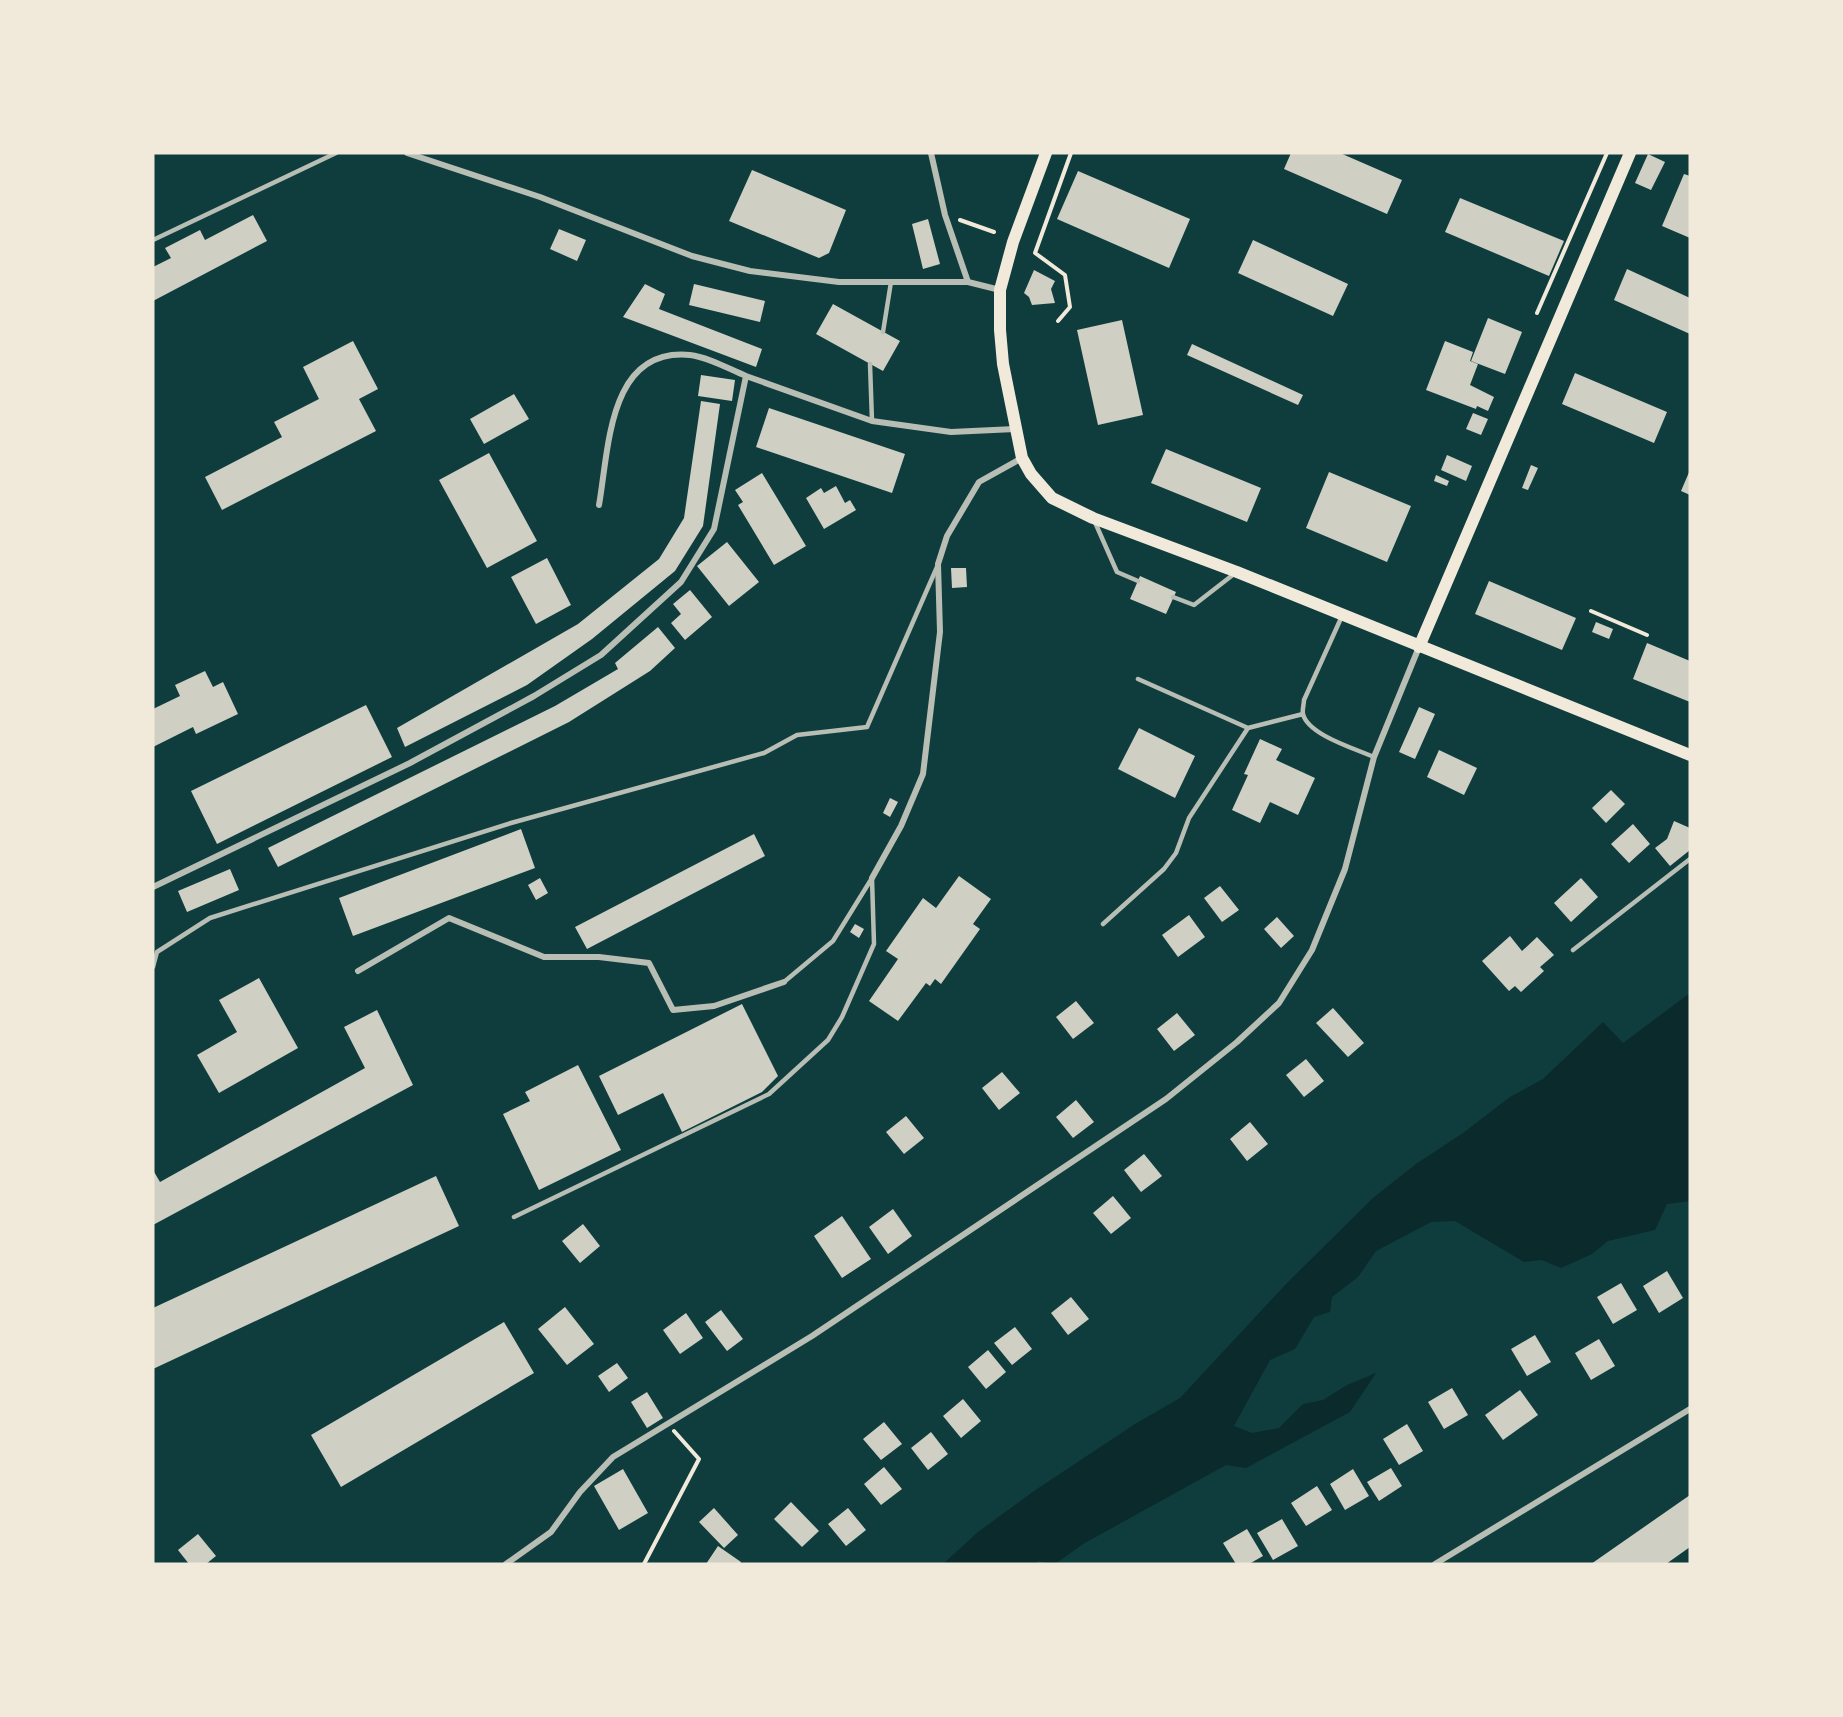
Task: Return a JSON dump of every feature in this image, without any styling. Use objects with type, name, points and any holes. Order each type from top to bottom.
[{"type":"main road","points":[[1046,153],[1012,242],[1000,290],[1003,364],[1015,429],[1023,458],[1041,487],[1065,506],[1093,518],[1237,572],[1690,755]]},
{"type":"main road","points":[[1419,647],[1630,153]]},
{"type":"street","points":[[407,153],[540,197],[692,256],[750,271],[839,282],[968,282],[1000,290]]},
{"type":"street","points":[[931,153],[945,215],[968,282]]},
{"type":"street","points":[[599,505],[616,406],[629,378],[656,358],[690,355],[872,421],[951,432],[1015,429]]},
{"type":"street","points":[[153,887],[410,763],[534,696],[602,655],[681,582],[714,529],[746,376]]},
{"type":"street","points":[[872,878],[901,826],[924,774],[940,632],[938,564],[947,536],[979,482],[1023,458]]},
{"type":"street","points":[[506,1564],[551,1532],[580,1492],[613,1457],[812,1336],[1166,1099],[1237,1042],[1279,1003],[1312,950],[1345,869],[1374,757],[1419,647]]},
{"type":"street","points":[[358,971],[449,918],[544,957],[599,957],[650,963],[673,1010],[714,1006],[784,982]]},
{"type":"street","points":[[1435,1564],[1690,1409]]},
{"type":"lane","points":[[153,240],[336,153]]},
{"type":"lane","points":[[883,332],[891,282]]},
{"type":"lane","points":[[870,364],[872,421]]},
{"type":"lane","points":[[1093,518],[1117,572],[1138,581]]},
{"type":"lane","points":[[153,966],[157,952],[210,918],[511,822],[764,753],[796,735],[867,727],[938,564]]},
{"type":"lane","points":[[1173,597],[1194,605],[1237,572]]},
{"type":"lane","points":[[1342,615],[1304,700],[1303,714],[1310,726],[1320,734],[1374,757]]},
{"type":"lane","points":[[1138,679],[1248,728],[1303,714]]},
{"type":"lane","points":[[1103,924],[1164,869],[1176,853],[1188,818],[1248,728]]},
{"type":"lane","points":[[1573,950],[1690,858]]},
{"type":"lane","points":[[784,982],[833,941],[872,878]]},
{"type":"lane","points":[[514,1217],[769,1094],[828,1040],[842,1017],[874,944],[872,878]]},
{"type":"path","points":[[1058,321],[1070,308],[1065,275],[1035,253],[1071,153]]},
{"type":"path","points":[[1537,313],[1607,153]]},
{"type":"path","points":[[945,215],[994,232]]},
{"type":"path","points":[[1591,611],[1647,634]]},
{"type":"path","points":[[644,1564],[699,1459],[668,1424]]},
{"type":"water","points":[[1690,993],[1690,1201],[1667,1204],[1655,1230],[1608,1241],[1592,1254],[1561,1268],[1542,1260],[1524,1262],[1455,1221],[1431,1222],[1376,1251],[1358,1277],[1332,1297],[1330,1312],[1314,1317],[1295,1349],[1270,1360],[1234,1426],[1252,1433],[1279,1428],[1303,1404],[1323,1400],[1347,1385],[1376,1373],[1350,1412],[1246,1468],[1226,1465],[1083,1544],[1055,1564],[1038,1561],[1035,1564],[943,1564],[978,1532],[1034,1491],[1135,1424],[1180,1398],[1287,1283],[1373,1198],[1416,1164],[1463,1133],[1510,1097],[1543,1079],[1603,1022],[1623,1043]]},
{"type":"building","points":[[1291,153],[1340,153],[1402,180],[1387,214],[1284,169]]},
{"type":"building","points":[[1648,154],[1665,162],[1651,190],[1635,183]]},
{"type":"building","points":[[752,170],[846,210],[829,253],[819,258],[729,221]]},
{"type":"building","points":[[1078,171],[1190,219],[1169,268],[1057,219]]},
{"type":"building","points":[[1684,174],[1690,176],[1690,238],[1662,226]]},
{"type":"building","points":[[1460,198],[1564,241],[1549,276],[1445,232]]},
{"type":"building","points":[[253,215],[267,241],[153,301],[153,267],[171,258],[165,248],[200,230],[205,240]]},
{"type":"building","points":[[928,219],[940,264],[923,269],[912,224]]},
{"type":"building","points":[[559,229],[586,240],[577,261],[550,249]]},
{"type":"building","points":[[1253,240],[1348,284],[1333,316],[1238,273]]},
{"type":"building","points":[[1627,269],[1690,298],[1690,334],[1614,300]]},
{"type":"building","points":[[1034,270],[1055,281],[1051,289],[1055,303],[1032,305],[1029,297],[1024,293]]},
{"type":"building","points":[[645,284],[665,294],[659,309],[762,349],[756,367],[623,317]]},
{"type":"building","points":[[694,284],[765,301],[760,322],[689,305]]},
{"type":"building","points":[[833,304],[900,341],[883,371],[816,334]]},
{"type":"building","points":[[1488,318],[1522,332],[1505,374],[1471,361]]},
{"type":"building","points":[[1122,320],[1143,415],[1098,425],[1077,330]]},
{"type":"building","points":[[353,341],[378,389],[359,399],[376,431],[222,510],[205,477],[282,437],[274,422],[319,399],[303,367]]},
{"type":"building","points":[[1445,341],[1473,352],[1470,361],[1478,364],[1470,385],[1494,397],[1488,411],[1477,406],[1476,409],[1426,390]]},
{"type":"building","points":[[1192,344],[1303,395],[1298,405],[1187,355]]},
{"type":"building","points":[[1575,373],[1667,412],[1654,443],[1562,404]]},
{"type":"building","points":[[701,375],[735,380],[732,401],[698,396]]},
{"type":"building","points":[[514,394],[529,419],[484,444],[470,419]]},
{"type":"building","points":[[701,401],[720,404],[703,526],[675,571],[592,639],[527,685],[405,747],[397,728],[578,624],[659,559],[684,518]]},
{"type":"building","points":[[769,408],[905,454],[892,493],[756,447]]},
{"type":"building","points":[[1473,413],[1488,419],[1481,435],[1466,429]]},
{"type":"building","points":[[1166,449],[1261,488],[1247,522],[1151,483]]},
{"type":"building","points":[[489,453],[537,541],[487,568],[439,480]]},
{"type":"building","points":[[1447,455],[1472,466],[1466,481],[1441,470]]},
{"type":"building","points":[[1531,465],[1538,468],[1528,490],[1522,488]]},
{"type":"building","points":[[1690,470],[1690,495],[1681,491]]},
{"type":"building","points":[[1329,472],[1411,506],[1387,562],[1306,528]]},
{"type":"building","points":[[762,473],[806,546],[774,565],[738,505],[743,502],[735,490]]},
{"type":"building","points":[[1436,475],[1449,481],[1447,486],[1434,481]]},
{"type":"building","points":[[836,486],[845,503],[850,500],[856,510],[824,529],[806,498],[821,488],[824,493]]},
{"type":"building","points":[[727,542],[759,582],[729,606],[697,566]]},
{"type":"building","points":[[547,558],[571,605],[536,624],[511,577]]},
{"type":"building","points":[[951,568],[966,568],[967,587],[952,588]]},
{"type":"building","points":[[1140,576],[1176,592],[1166,614],[1130,599]]},
{"type":"building","points":[[1489,581],[1576,618],[1562,650],[1475,614]]},
{"type":"building","points":[[690,590],[712,617],[685,640],[671,623],[681,614],[673,604]]},
{"type":"building","points":[[1596,622],[1613,629],[1609,639],[1592,632]]},
{"type":"building","points":[[658,627],[675,648],[650,671],[569,722],[278,867],[268,848],[555,706],[618,669],[615,663]]},
{"type":"building","points":[[1647,643],[1690,661],[1690,702],[1633,679]]},
{"type":"building","points":[[205,671],[213,687],[223,682],[238,714],[196,734],[193,727],[153,747],[153,709],[180,696],[175,685]]},
{"type":"building","points":[[366,705],[392,757],[217,844],[191,791]]},
{"type":"building","points":[[1419,707],[1435,714],[1415,759],[1399,752]]},
{"type":"building","points":[[1139,728],[1195,756],[1175,798],[1118,769]]},
{"type":"building","points":[[1260,739],[1282,749],[1276,760],[1315,778],[1298,815],[1270,802],[1260,823],[1232,810],[1248,775],[1244,774]]},
{"type":"building","points":[[1439,750],[1477,768],[1464,795],[1427,777]]},
{"type":"building","points":[[1611,790],[1625,804],[1606,823],[1592,808]]},
{"type":"building","points":[[890,798],[898,802],[890,817],[883,813]]},
{"type":"building","points":[[1674,821],[1690,828],[1690,850],[1670,866],[1655,848],[1667,839]]},
{"type":"building","points":[[1633,824],[1650,844],[1629,863],[1611,844]]},
{"type":"building","points":[[521,829],[535,868],[353,936],[339,898]]},
{"type":"building","points":[[754,834],[765,856],[587,949],[575,927]]},
{"type":"building","points":[[230,869],[239,890],[187,912],[178,891]]},
{"type":"building","points":[[959,876],[991,899],[973,924],[980,929],[941,984],[935,979],[930,986],[926,983],[898,1021],[869,1001],[898,959],[886,951],[923,898],[936,908]]},
{"type":"building","points":[[540,878],[548,893],[536,900],[528,885]]},
{"type":"building","points":[[1581,878],[1598,897],[1571,922],[1554,903]]},
{"type":"building","points":[[1220,886],[1239,910],[1222,922],[1204,898]]},
{"type":"building","points":[[1189,915],[1205,937],[1178,957],[1162,935]]},
{"type":"building","points":[[1277,917],[1294,936],[1281,948],[1264,929]]},
{"type":"building","points":[[855,924],[864,929],[859,938],[850,932]]},
{"type":"building","points":[[1510,936],[1522,951],[1537,937],[1554,955],[1540,967],[1544,971],[1521,992],[1515,986],[1509,991],[1482,961]]},
{"type":"building","points":[[259,978],[298,1048],[219,1093],[197,1055],[237,1032],[219,1000]]},
{"type":"building","points":[[1076,1001],[1094,1023],[1073,1039],[1056,1017]]},
{"type":"building","points":[[742,1004],[778,1076],[762,1092],[682,1132],[663,1093],[618,1115],[599,1076]]},
{"type":"building","points":[[1333,1008],[1364,1043],[1348,1057],[1316,1023]]},
{"type":"building","points":[[377,1010],[413,1085],[153,1225],[153,1170],[160,1182],[365,1068],[344,1027]]},
{"type":"building","points":[[1177,1013],[1195,1035],[1174,1051],[1157,1029]]},
{"type":"building","points":[[1306,1059],[1324,1081],[1304,1097],[1286,1075]]},
{"type":"building","points":[[578,1065],[621,1150],[539,1190],[503,1114],[530,1101],[525,1092]]},
{"type":"building","points":[[1002,1072],[1020,1093],[999,1110],[982,1088]]},
{"type":"building","points":[[1076,1100],[1094,1122],[1073,1138],[1056,1117]]},
{"type":"building","points":[[906,1116],[924,1138],[904,1154],[886,1132]]},
{"type":"building","points":[[1250,1122],[1268,1144],[1247,1161],[1230,1139]]},
{"type":"building","points":[[1144,1154],[1162,1176],[1141,1192],[1124,1170]]},
{"type":"building","points":[[436,1176],[459,1226],[153,1369],[153,1308]]},
{"type":"building","points":[[1113,1196],[1131,1218],[1111,1234],[1093,1213]]},
{"type":"building","points":[[893,1209],[912,1236],[888,1254],[869,1227]]},
{"type":"building","points":[[842,1216],[871,1259],[842,1278],[814,1236]]},
{"type":"building","points":[[583,1224],[600,1246],[580,1263],[562,1241]]},
{"type":"building","points":[[1667,1271],[1683,1298],[1659,1313],[1643,1286]]},
{"type":"building","points":[[1621,1283],[1637,1310],[1613,1324],[1597,1297]]},
{"type":"building","points":[[1071,1297],[1089,1319],[1068,1335],[1051,1313]]},
{"type":"building","points":[[565,1307],[594,1344],[567,1365],[538,1329]]},
{"type":"building","points":[[721,1310],[743,1339],[727,1351],[705,1322]]},
{"type":"building","points":[[686,1313],[703,1338],[680,1354],[663,1330]]},
{"type":"building","points":[[504,1322],[534,1373],[341,1487],[311,1435]]},
{"type":"building","points":[[1015,1327],[1032,1349],[1012,1365],[994,1343]]},
{"type":"building","points":[[1535,1335],[1551,1362],[1527,1376],[1511,1349]]},
{"type":"building","points":[[1599,1339],[1615,1366],[1591,1380],[1575,1353]]},
{"type":"building","points":[[988,1350],[1006,1372],[986,1389],[968,1367]]},
{"type":"building","points":[[617,1363],[628,1378],[609,1392],[598,1376]]},
{"type":"building","points":[[1452,1388],[1468,1415],[1444,1429],[1428,1402]]},
{"type":"building","points":[[1520,1390],[1538,1415],[1503,1440],[1485,1415]]},
{"type":"building","points":[[647,1392],[663,1418],[647,1428],[631,1402]]},
{"type":"building","points":[[963,1399],[981,1421],[961,1438],[943,1416]]},
{"type":"building","points":[[884,1422],[902,1444],[881,1460],[863,1439]]},
{"type":"building","points":[[1407,1424],[1423,1451],[1399,1465],[1383,1439]]},
{"type":"building","points":[[931,1432],[948,1454],[928,1470],[911,1448]]},
{"type":"building","points":[[884,1467],[902,1489],[881,1505],[864,1484]]},
{"type":"building","points":[[1391,1468],[1402,1486],[1379,1501],[1367,1482]]},
{"type":"building","points":[[623,1469],[648,1513],[619,1530],[594,1486]]},
{"type":"building","points":[[1353,1469],[1369,1496],[1345,1510],[1330,1484]]},
{"type":"building","points":[[1317,1486],[1332,1510],[1306,1526],[1291,1503]]},
{"type":"building","points":[[1690,1495],[1690,1547],[1666,1564],[1591,1564]]},
{"type":"building","points":[[791,1502],[819,1531],[802,1547],[774,1519]]},
{"type":"building","points":[[714,1508],[738,1535],[724,1548],[699,1522]]},
{"type":"building","points":[[848,1508],[866,1530],[846,1546],[828,1524]]},
{"type":"building","points":[[1282,1519],[1298,1546],[1273,1560],[1257,1533]]},
{"type":"building","points":[[1247,1529],[1263,1556],[1249,1564],[1236,1564],[1223,1543]]},
{"type":"building","points":[[198,1534],[216,1556],[206,1564],[189,1564],[178,1550]]},
{"type":"building","points":[[718,1546],[741,1562],[740,1564],[706,1564]]}]
